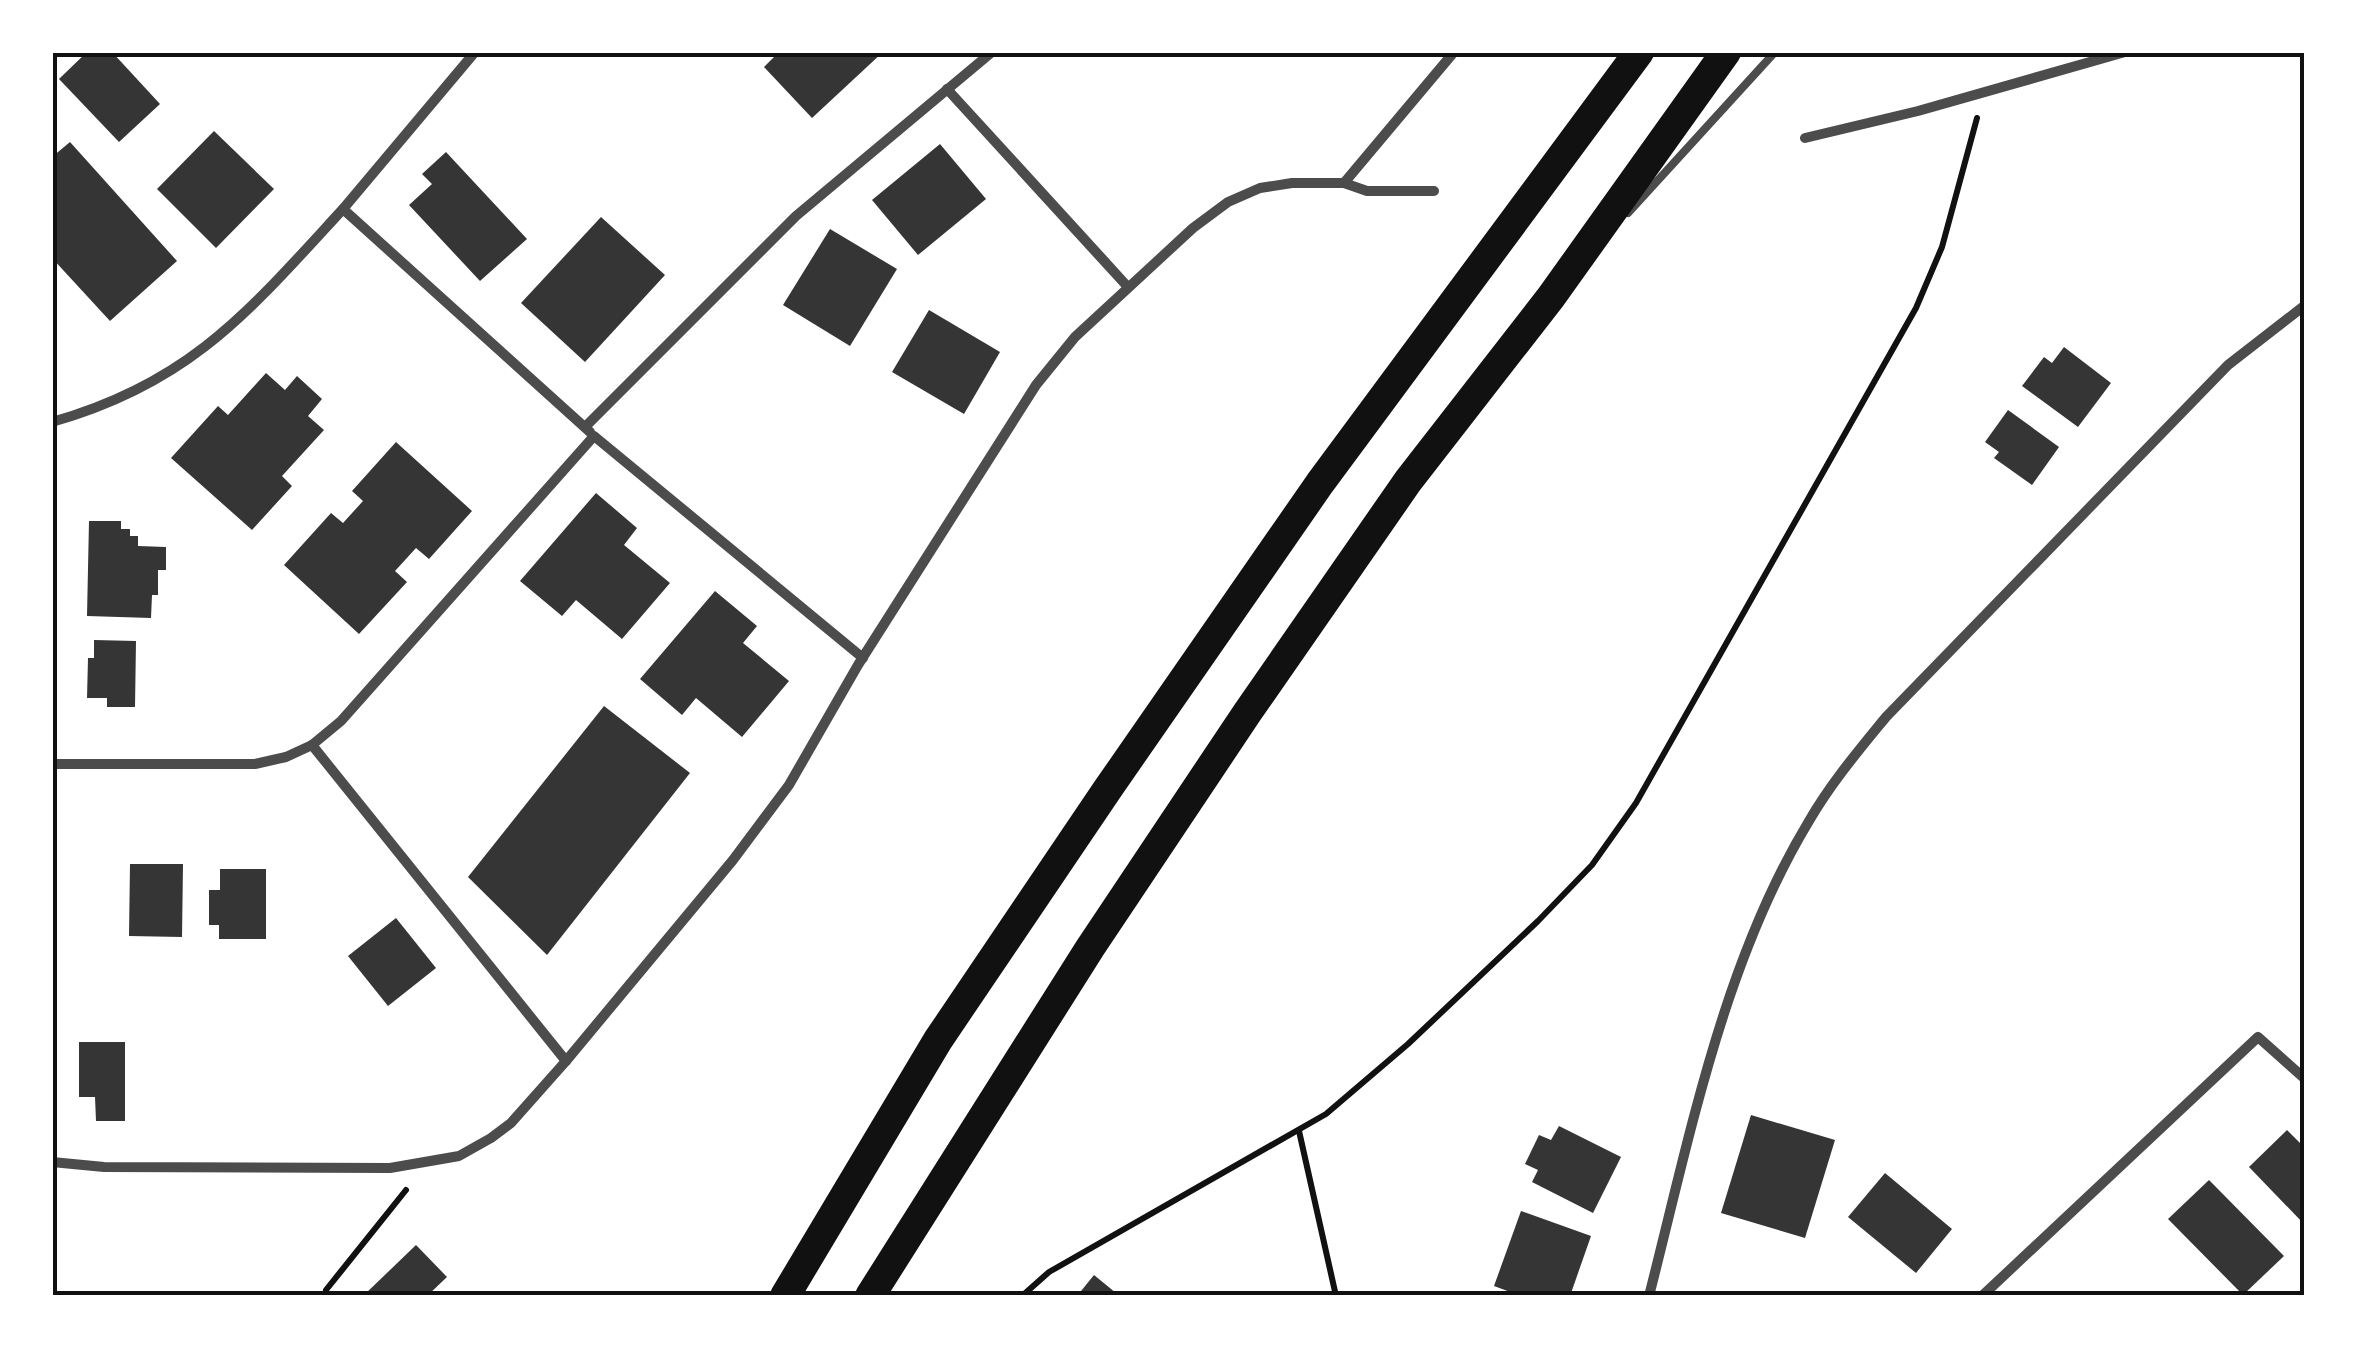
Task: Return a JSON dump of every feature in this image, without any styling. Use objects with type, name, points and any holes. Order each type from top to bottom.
[{"type":"highway","points":[[785,1296],[938,1040],[1106,790],[1320,483],[1639,52]]},
{"type":"highway","points":[[870,1296],[1090,948],[1247,713],[1408,481],[1551,297],[1726,52]]},
{"type":"street","points":[[52,422],[102,408],[139,391],[216,340],[258,302],[343,208],[475,52]]},
{"type":"street","points":[[52,764],[255,764],[286,757],[312,745],[342,721],[387,672],[590,431],[796,216],[992,52]]},
{"type":"street","points":[[1344,183],[1454,52]]},
{"type":"street","points":[[1805,138],[1984,93],[2090,57],[2125,52]]},
{"type":"street","points":[[947,90],[1127,286]]},
{"type":"street","points":[[52,1162],[104,1168],[390,1168],[459,1156],[490,1138],[511,1123],[566,1061],[733,860],[789,785],[863,658],[1036,385],[1075,337],[1127,286],[1228,202],[1260,188],[1292,182],[1344,183],[1368,190],[1434,191]]},
{"type":"street","points":[[343,208],[590,431],[863,658]]},
{"type":"street","points":[[1649,1296],[1730,996],[1773,892],[1817,808],[1886,717],[2228,365],[2304,306]]},
{"type":"street","points":[[312,745],[566,1061]]},
{"type":"street","points":[[1982,1296],[2258,1037],[2304,1078]]},
{"type":"lane","points":[[1551,297],[1775,52]]},
{"type":"path","points":[[1022,1296],[1049,1272],[1326,1114],[1366,1082],[1538,921],[1592,865],[1636,803],[1916,308],[1942,247],[1984,93]]},
{"type":"path","points":[[1300,1131],[1336,1296]]},
{"type":"path","points":[[326,1290],[427,1164]]},
{"type":"building","points":[[87,52],[112,52],[160,104],[119,142],[59,79]]},
{"type":"building","points":[[779,52],[883,52],[812,118],[764,67]]},
{"type":"building","points":[[214,131],[274,189],[216,248],[157,189]]},
{"type":"building","points":[[70,142],[177,261],[110,321],[52,258],[52,157]]},
{"type":"building","points":[[940,144],[986,199],[918,255],[872,200]]},
{"type":"building","points":[[446,152],[527,239],[480,281],[409,205],[432,184],[422,174]]},
{"type":"building","points":[[601,217],[665,275],[585,362],[521,303]]},
{"type":"building","points":[[830,229],[897,269],[850,346],[783,305]]},
{"type":"building","points":[[929,310],[1000,352],[964,414],[892,372]]},
{"type":"building","points":[[2064,347],[2111,383],[2078,427],[2022,386],[2044,357],[2052,363]]},
{"type":"building","points":[[266,373],[285,390],[297,376],[322,399],[308,416],[324,430],[282,476],[292,486],[252,530],[171,458],[218,406],[228,415]]},
{"type":"building","points":[[2008,410],[2059,447],[2032,485],[1994,458],[1999,452],[1985,442]]},
{"type":"building","points":[[396,442],[472,511],[429,559],[416,548],[395,571],[407,582],[359,634],[284,565],[331,513],[343,523],[363,501],[352,491]]},
{"type":"building","points":[[596,493],[637,528],[624,545],[670,583],[622,639],[576,600],[562,616],[520,581]]},
{"type":"building","points":[[89,521],[121,521],[121,529],[130,529],[130,536],[138,536],[138,546],[166,547],[166,570],[158,570],[158,595],[152,595],[151,618],[87,616]]},
{"type":"building","points":[[715,591],[757,626],[743,643],[789,681],[742,737],[696,698],[682,715],[640,679]]},
{"type":"building","points":[[94,640],[136,641],[135,707],[107,707],[107,698],[87,698],[88,658],[94,658]]},
{"type":"building","points":[[604,706],[690,773],[547,955],[468,877]]},
{"type":"building","points":[[130,864],[183,864],[182,937],[129,936]]},
{"type":"building","points":[[220,869],[266,869],[266,939],[219,939],[219,925],[209,925],[209,890],[220,890]]},
{"type":"building","points":[[396,918],[436,968],[388,1006],[348,956]]},
{"type":"building","points":[[79,1042],[125,1042],[125,1121],[96,1121],[95,1097],[79,1097]]},
{"type":"building","points":[[1751,1115],[1835,1140],[1805,1238],[1721,1213]]},
{"type":"building","points":[[1559,1126],[1621,1157],[1593,1213],[1532,1182],[1538,1170],[1525,1164],[1539,1135],[1551,1140]]},
{"type":"building","points":[[2287,1130],[2304,1147],[2304,1224],[2249,1167]]},
{"type":"building","points":[[1885,1173],[1952,1229],[1916,1273],[1848,1217]]},
{"type":"building","points":[[2209,1180],[2284,1256],[2243,1295],[2168,1219]]},
{"type":"building","points":[[1521,1211],[1591,1236],[1570,1296],[1521,1296],[1494,1286]]},
{"type":"building","points":[[416,1245],[447,1277],[427,1296],[363,1296]]},
{"type":"building","points":[[1094,1275],[1116,1293],[1114,1296],[1077,1296]]}]
